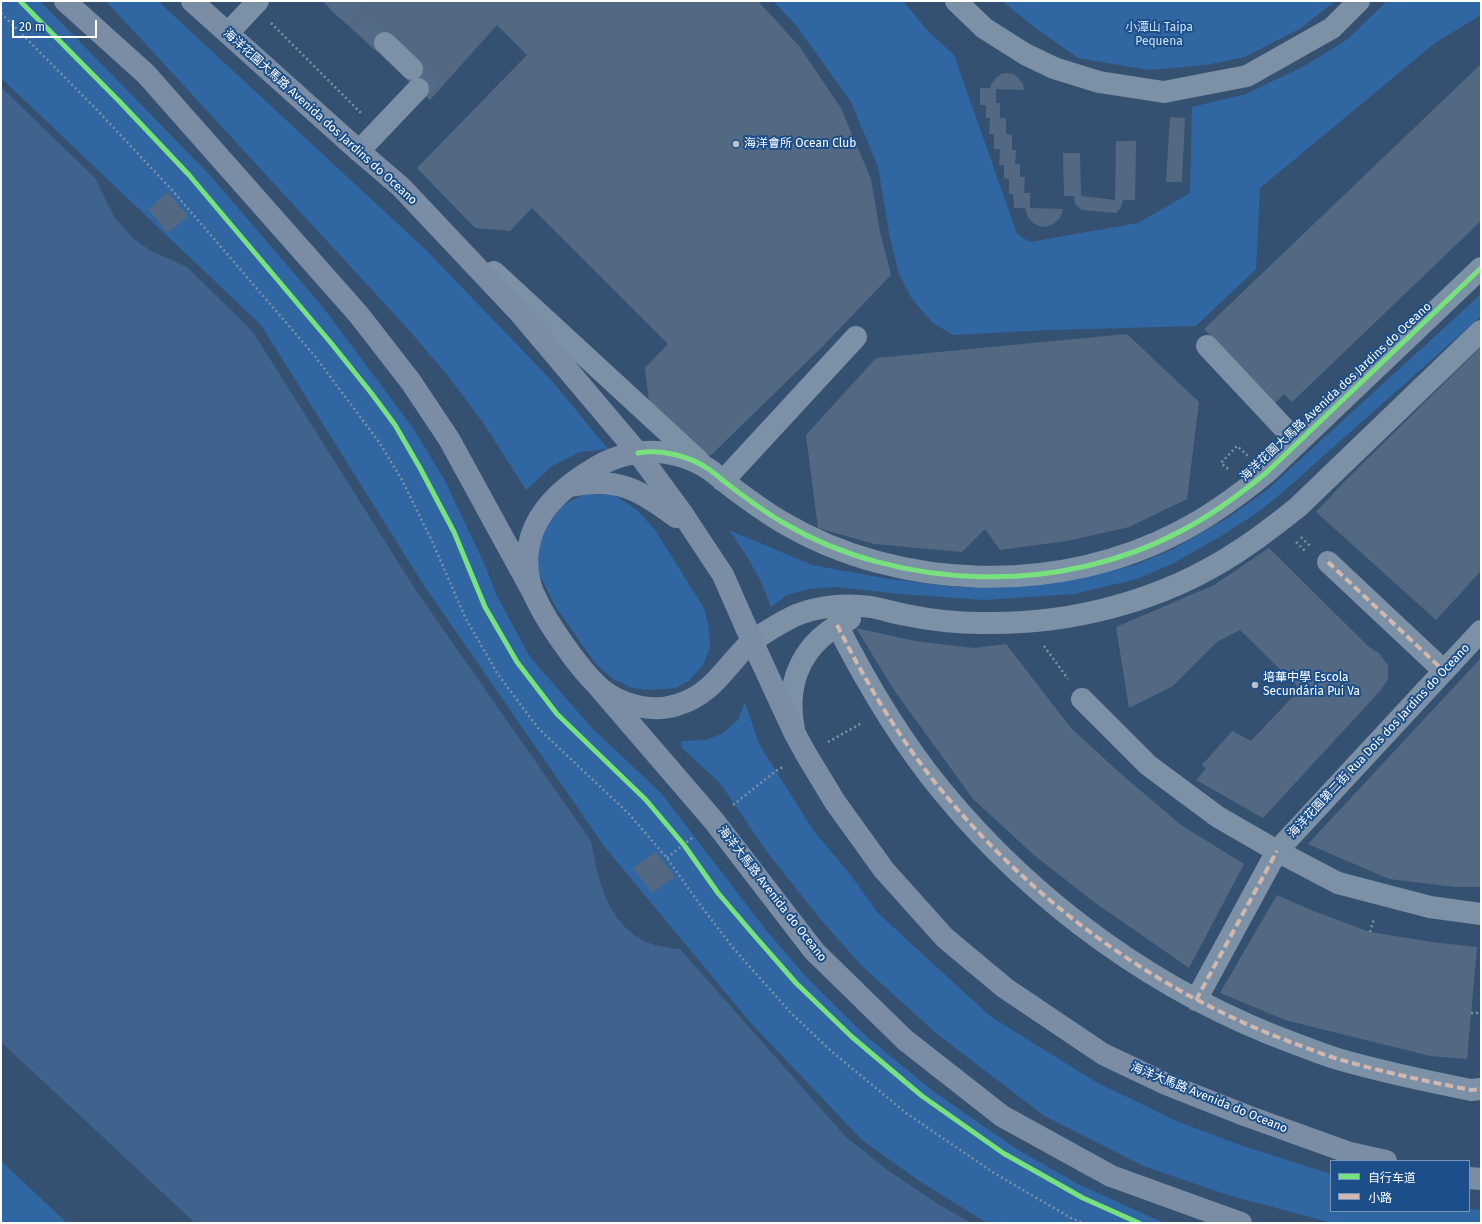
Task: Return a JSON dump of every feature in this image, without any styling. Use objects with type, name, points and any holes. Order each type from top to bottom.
[{"type":"main road","points":[[65,1],[146,74]]},
{"type":"main road","points":[[80,1],[358,315],[411,382],[449,439],[536,598],[564,645],[596,685],[620,701],[634,706],[663,708],[677,705],[703,693],[714,684],[740,652],[752,641]]},
{"type":"main road","name":"海洋花園大馬路 Avenida dos Jardins do Oceano","points":[[192,1],[401,187],[518,311],[638,453]]},
{"type":"main road","points":[[536,598],[530,585],[528,573],[529,546],[538,520],[545,509],[567,487],[596,466],[612,458],[638,453]]},
{"type":"main road","name":"海洋大馬路 Avenida do Oceano","points":[[638,453],[692,528],[723,575],[794,732],[835,802],[884,870],[945,938],[1005,988],[1103,1054],[1166,1084],[1248,1116],[1350,1153],[1382,1160]]},
{"type":"main road","points":[[567,487],[585,483],[602,482],[626,487],[653,499],[692,528]]},
{"type":"main road","name":"海洋大馬路 Avenida do Oceano","points":[[596,685],[714,821],[814,951],[905,1040],[1002,1116],[1112,1176],[1241,1223]]},
{"type":"main road","points":[[1470,1178],[1481,1179]]},
{"type":"street","points":[[228,33],[258,1]]},
{"type":"street","points":[[956,1],[984,28],[1025,54],[1054,68],[1099,82],[1164,92],[1247,76],[1332,28],[1359,1]]},
{"type":"street","points":[[359,151],[415,79],[385,43]]},
{"type":"street","points":[[401,187],[716,476],[856,337]]},
{"type":"street","name":"海洋花園大馬路 Avenida dos Jardins do Oceano","points":[[638,453],[645,451],[662,452],[695,461],[754,504],[784,523],[814,538],[859,556],[912,570],[947,575],[981,577],[1050,573],[1090,565],[1116,558],[1180,532],[1210,515],[1239,495],[1266,474],[1481,268]]},
{"type":"street","points":[[794,732],[791,717],[791,701],[793,686],[798,670],[814,643],[837,625],[868,614],[884,612],[943,621],[981,623],[1026,622],[1095,611],[1132,601],[1168,588],[1202,572],[1236,553],[1298,507],[1481,331]]},
{"type":"street","points":[[1208,346],[1298,443]]},
{"type":"street","points":[[1328,562],[1444,671]]},
{"type":"street","points":[[752,641],[778,623],[800,614],[823,608],[847,606],[871,607],[900,614]]},
{"type":"street","points":[[837,625],[865,679],[901,737],[942,792],[989,843],[1039,891],[1092,934],[1149,973],[1196,1000],[1272,1035],[1336,1059],[1403,1077],[1471,1090],[1481,1089]]},
{"type":"street","name":"海洋花園第二街 Rua Dois dos Jardins do Oceano","points":[[1196,1000],[1277,851],[1481,631]]},
{"type":"street","points":[[1082,699],[1148,765],[1218,817],[1277,851],[1338,882],[1430,907],[1481,914]]},
{"type":"path","points":[[1,13],[98,111],[172,190],[314,356],[379,442],[402,480],[432,540],[465,617],[497,673],[538,728],[629,814],[667,858],[734,949],[791,1013],[830,1050],[906,1113],[994,1173],[1071,1218],[1083,1223]]},
{"type":"path","points":[[1221,463],[1237,446]]},
{"type":"path","points":[[1276,524],[1322,567],[1328,562]]},
{"type":"path","points":[[1026,622],[1082,699]]},
{"type":"path","points":[[679,840],[688,851]]},
{"type":"path","points":[[1471,1013],[1481,1013]]},
{"type":"green space","points":[[1,1],[40,1],[208,173],[322,306],[413,428],[444,479],[484,563],[497,596],[530,657],[592,728],[661,793],[766,930],[810,981],[866,1036],[933,1091],[1015,1148],[1080,1185],[1164,1223],[987,1223],[918,1180],[862,1140],[749,1021],[604,846],[423,584],[261,325],[1,78]]},
{"type":"green space","points":[[106,1],[158,1],[427,251],[552,381],[608,449],[580,452],[552,466],[526,490],[484,424],[448,376],[408,329]]},
{"type":"green space","points":[[773,1],[903,1],[928,31],[954,55],[1017,234],[1030,242],[1138,223],[1190,193],[1192,107],[1246,94],[1306,65],[1348,39],[1387,1],[1481,1],[1481,15],[1435,43],[1260,188],[1256,269],[1196,326],[1049,330],[953,335],[933,323],[912,299],[899,274],[890,238],[878,167],[851,102],[795,24]]},
{"type":"green space","name":"小潭山 Taipa Pequena","points":[[1002,1],[1335,1],[1301,28],[1245,57],[1206,65],[1149,70],[1078,58],[1034,27]]},
{"type":"green space","points":[[1481,294],[1481,316],[1283,492],[1257,513],[1221,536],[1174,563],[1137,579],[1074,594],[984,600],[900,594],[837,587],[809,589],[787,595],[771,607],[761,582],[748,558],[729,530],[812,565],[889,579],[959,587],[1015,586],[1075,579],[1135,565],[1173,549],[1229,517],[1267,490]]},
{"type":"green space","points":[[585,494],[614,495],[637,510],[655,530],[704,608],[709,628],[710,648],[703,665],[689,681],[675,688],[651,690],[632,688],[613,679],[595,663],[555,606],[534,563],[541,532],[553,510]]},
{"type":"green space","points":[[745,702],[759,744],[813,830],[850,874],[878,913],[990,1016],[1096,1082],[1179,1122],[1240,1145],[1330,1174],[1330,1212],[1470,1212],[1470,1209],[1481,1210],[1481,1223],[1332,1223],[1228,1195],[1143,1166],[1043,1115],[937,1034],[862,966],[822,921],[767,852],[720,783],[681,747],[682,741],[706,740],[723,733],[738,720]]},
{"type":"green space","points":[[1,1161],[67,1223],[1,1223]]},
{"type":"shaded area","points":[[1,87],[96,179],[115,218],[134,239],[151,251],[187,267],[253,332],[415,589],[591,841],[597,870],[606,898],[612,911],[621,922],[631,933],[644,941],[680,949],[845,1136],[886,1169],[941,1206],[971,1223],[195,1223],[1,1042]]},
{"type":"building","points":[[758,1],[799,46],[841,108],[871,179],[880,232],[891,275],[821,348],[706,460],[649,401],[645,368],[668,344],[532,208],[510,231],[475,228],[417,168],[527,55],[497,25],[430,100],[405,78],[412,69],[392,36],[377,52],[323,2]]},
{"type":"building","points":[[1481,64],[1481,221],[1292,402],[1284,394],[1275,403],[1204,329]]},
{"type":"building","points":[[1001,74],[1014,74],[1019,79],[1023,84],[1024,90],[996,89],[996,103],[1000,103],[1000,118],[1006,118],[1006,134],[1012,135],[1012,150],[1016,150],[1015,164],[1020,164],[1020,177],[1025,177],[1024,193],[1030,193],[1030,208],[1063,209],[1060,218],[1053,224],[1046,227],[1033,223],[1028,217],[1025,208],[1014,208],[1013,194],[1009,194],[1009,179],[1004,178],[1004,165],[999,165],[1000,149],[994,149],[994,134],[989,134],[990,118],[986,118],[986,105],[980,105],[980,88],[990,88],[996,78]]},
{"type":"building","points":[[1170,117],[1185,118],[1182,182],[1166,182]]},
{"type":"building","points":[[1116,141],[1136,141],[1135,200],[1123,200],[1120,209],[1116,213],[1082,210],[1075,204],[1074,196],[1064,196],[1063,153],[1080,153],[1081,196],[1115,200]]},
{"type":"building","points":[[168,192],[188,216],[168,233],[148,209]]},
{"type":"building","points":[[1127,334],[1199,402],[1187,499],[1129,527],[1067,541],[1000,550],[985,529],[962,552],[874,544],[818,528],[806,435],[876,358]]},
{"type":"building","points":[[1481,347],[1481,571],[1436,620],[1316,512],[1345,481]]},
{"type":"building","name":"培華中學 Escola Secundária Pui Va","points":[[1269,548],[1369,647],[1380,654],[1388,666],[1388,679],[1380,691],[1263,818],[1196,780],[1206,769],[1202,765],[1232,731],[1251,741],[1300,689],[1240,630],[1217,642],[1173,686],[1129,708],[1116,627],[1214,585]]},
{"type":"building","points":[[856,628],[915,641],[974,648],[1006,644],[1071,728],[1120,773],[1181,825],[1244,864],[1189,968],[1094,902],[1034,855],[973,799],[894,690]]},
{"type":"building","points":[[1481,658],[1481,887],[1455,887],[1389,879],[1308,844]]},
{"type":"building","points":[[656,852],[675,877],[652,893],[633,868]]},
{"type":"building","points":[[1277,895],[1311,910],[1370,932],[1432,942],[1477,947],[1467,1059],[1430,1056],[1285,1020],[1220,993]]},
{"type":"tunnel","points":[[337,1],[385,43]]},
{"type":"tunnel","points":[[412,69],[426,81],[418,89]]},
{"type":"marked path","points":[[1328,562],[1444,671]]},
{"type":"marked path","points":[[837,625],[860,669],[898,732],[942,791],[978,832],[1017,871],[1059,908],[1102,941],[1148,972],[1196,999],[1245,1023],[1296,1044],[1355,1064],[1471,1090],[1481,1089]]},
{"type":"marked path","points":[[1196,1000],[1277,851]]},
{"type":"cycle path","points":[[20,1],[120,102],[189,175],[331,343],[372,394],[395,425],[420,468],[454,532],[485,607],[517,662],[557,714],[646,800],[684,845],[718,893],[796,983],[852,1037],[922,1096],[1003,1153],[1083,1198],[1139,1223]]},
{"type":"cycle path","points":[[638,453],[666,453],[685,457],[694,461],[710,470],[731,487],[782,522],[828,545],[877,562],[928,572],[981,577],[1033,575],[1085,566],[1134,552],[1181,531],[1225,504],[1246,489],[1266,473],[1481,268]]},
{"type":"place","name":"海洋會所 Ocean Club","points":[[736,144]]},
{"type":"place","name":"培華中學 Escola Secundária Pui Va","points":[[1255,685]]}]
